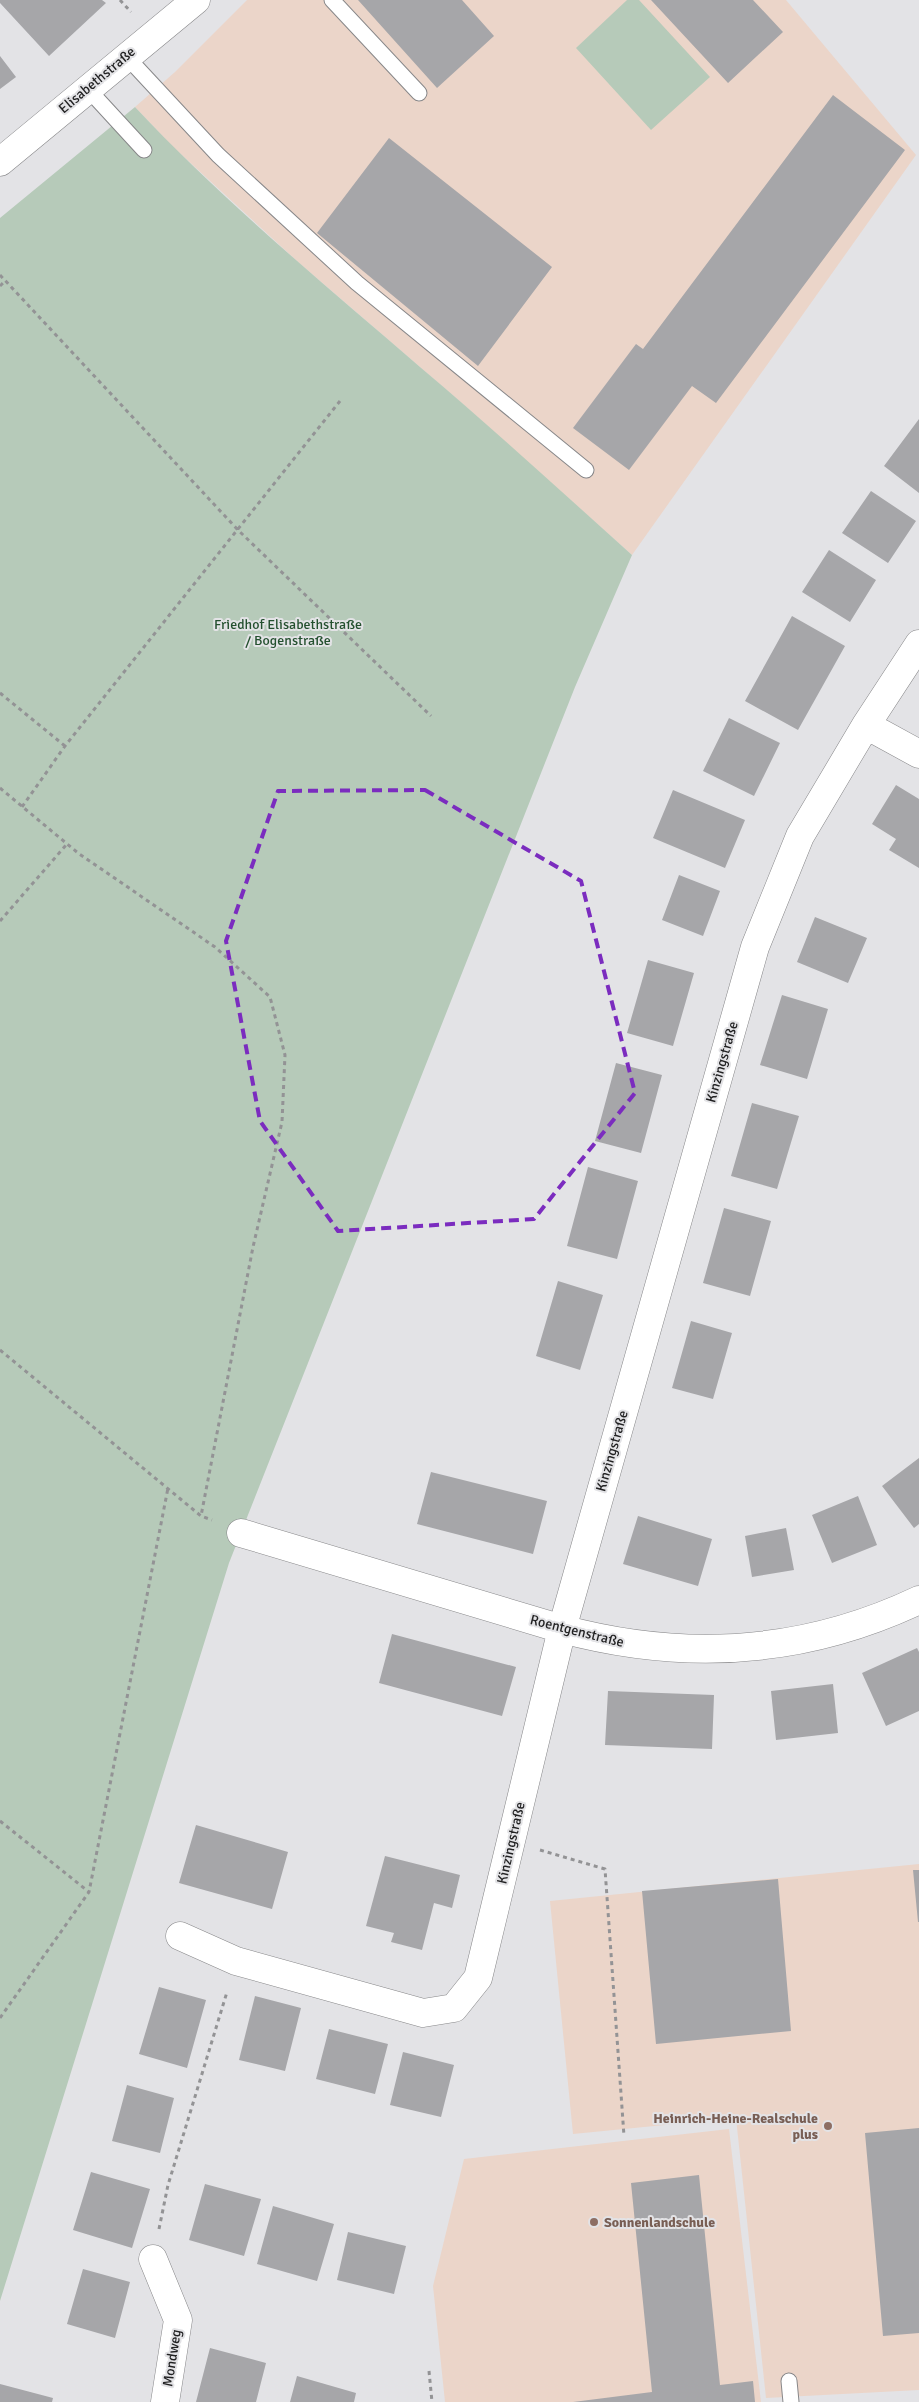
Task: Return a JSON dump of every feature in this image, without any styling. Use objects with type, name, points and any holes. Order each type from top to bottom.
[{"type":"street","name":"Elisabethstraße","points":[[0,162],[87,88],[196,0]]},
{"type":"street","name":"Kinzingstraße","points":[[180,1936],[236,1961],[423,2013],[454,2008],[478,1978],[562,1629],[755,947],[800,836],[866,725],[919,644]]},
{"type":"street","points":[[866,725],[919,754]]},
{"type":"street","name":"Roentgenstraße","points":[[240,1532],[562,1629],[606,1641],[648,1647],[695,1650],[785,1643],[862,1623],[919,1600]]},
{"type":"street","name":"Mondweg","points":[[153,2259],[178,2320],[165,2402]]},
{"type":"lane","points":[[332,0],[419,93]]},
{"type":"lane","points":[[126,56],[218,155],[350,277],[586,470]]},
{"type":"lane","points":[[87,88],[144,150]]},
{"type":"lane","points":[[789,2380],[791,2402]]},
{"type":"path","points":[[0,275],[238,530],[431,716]]},
{"type":"path","points":[[0,286],[5,281]]},
{"type":"path","points":[[22,807],[65,746],[340,401]]},
{"type":"path","points":[[0,692],[65,746]]},
{"type":"path","points":[[0,788],[68,844],[215,947],[270,997],[285,1055],[282,1122],[253,1247],[201,1516],[0,1350]]},
{"type":"path","points":[[0,921],[68,844]]},
{"type":"path","points":[[0,2018],[90,1892],[168,1488]]},
{"type":"path","points":[[0,1822],[90,1892]]},
{"type":"path","points":[[511,1841],[604,1868],[624,2136]]},
{"type":"path","points":[[153,2259],[168,2185],[236,1961]]},
{"type":"path","points":[[429,2371],[432,2402]]},
{"type":"highlighted area","points":[[425,790],[581,881],[635,1093],[534,1219],[338,1231],[260,1121],[226,941],[278,791]]},
{"type":"shaded area","points":[[247,0],[786,0],[916,155],[632,555],[464,405],[298,262],[172,146],[135,107],[175,72]]},
{"type":"shaded area","name":"Heinrich-Heine-Realschule plus","points":[[919,1864],[919,2390],[766,2398],[736,2118],[573,2134],[550,1901]]},
{"type":"shaded area","name":"Sonnenlandschule","points":[[729,2129],[761,2402],[445,2402],[433,2286],[464,2159]]},
{"type":"green space","points":[[627,0],[639,0],[710,77],[651,130],[576,48]]},
{"type":"green space","name":"Friedhof Elisabethstraße / Bogenstraße","points":[[135,107],[203,175],[274,241],[474,413],[632,555],[575,687],[229,1563],[0,2301],[0,218]]},
{"type":"building","points":[[0,0],[102,0],[106,3],[49,56],[0,3]]},
{"type":"building","points":[[358,0],[462,0],[494,36],[437,88]]},
{"type":"building","points":[[651,0],[753,0],[783,32],[728,83]]},
{"type":"building","points":[[0,56],[16,77],[0,89]]},
{"type":"building","points":[[833,95],[905,150],[716,403],[692,386],[629,470],[573,428],[636,344],[643,349]]},
{"type":"building","points":[[389,138],[552,267],[478,366],[317,233]]},
{"type":"building","points":[[919,419],[919,493],[884,466]]},
{"type":"building","points":[[871,491],[916,521],[888,563],[842,533]]},
{"type":"building","points":[[829,550],[876,580],[850,622],[802,592]]},
{"type":"building","points":[[792,616],[845,646],[798,730],[745,701]]},
{"type":"building","points":[[729,718],[780,743],[754,796],[703,771]]},
{"type":"building","points":[[896,785],[919,799],[919,868],[889,850],[896,839],[872,824]]},
{"type":"building","points":[[673,790],[745,820],[725,868],[653,838]]},
{"type":"building","points":[[679,875],[720,891],[703,936],[662,920]]},
{"type":"building","points":[[815,917],[867,938],[848,983],[797,962]]},
{"type":"building","points":[[648,960],[694,973],[673,1046],[627,1033]]},
{"type":"building","points":[[782,995],[828,1009],[807,1079],[760,1065]]},
{"type":"building","points":[[616,1063],[662,1075],[641,1153],[595,1141]]},
{"type":"building","points":[[752,1103],[799,1116],[777,1189],[731,1176]]},
{"type":"building","points":[[588,1167],[638,1181],[617,1259],[567,1246]]},
{"type":"building","points":[[724,1208],[771,1221],[750,1296],[703,1283]]},
{"type":"building","points":[[558,1281],[603,1295],[580,1370],[536,1356]]},
{"type":"building","points":[[691,1321],[732,1333],[713,1399],[672,1388]]},
{"type":"building","points":[[919,1458],[919,1524],[914,1528],[882,1486]]},
{"type":"building","points":[[431,1472],[547,1501],[533,1554],[417,1524]]},
{"type":"building","points":[[858,1496],[877,1545],[832,1563],[812,1515]]},
{"type":"building","points":[[638,1516],[712,1539],[698,1586],[623,1564]]},
{"type":"building","points":[[786,1528],[794,1570],[752,1577],[745,1536]]},
{"type":"building","points":[[392,1634],[516,1667],[502,1716],[379,1683]]},
{"type":"building","points":[[917,1648],[919,1652],[919,1711],[886,1726],[862,1673]]},
{"type":"building","points":[[833,1684],[838,1733],[776,1740],[771,1691]]},
{"type":"building","points":[[608,1691],[714,1695],[712,1749],[605,1745]]},
{"type":"building","points":[[196,1825],[288,1852],[272,1909],[179,1883]]},
{"type":"building","points":[[385,1856],[460,1875],[452,1908],[434,1903],[422,1950],[391,1942],[394,1933],[366,1926]]},
{"type":"building","points":[[913,1870],[919,1870],[919,1922],[918,1922]]},
{"type":"building","points":[[778,1879],[791,2031],[656,2044],[642,1891]]},
{"type":"building","points":[[159,1987],[206,2000],[187,2068],[139,2054]]},
{"type":"building","points":[[255,1996],[301,2008],[285,2071],[239,2060]]},
{"type":"building","points":[[329,2029],[388,2044],[375,2094],[316,2079]]},
{"type":"building","points":[[403,2052],[454,2065],[441,2117],[390,2105]]},
{"type":"building","points":[[127,2085],[174,2098],[160,2153],[112,2141]]},
{"type":"building","points":[[919,2128],[919,2333],[883,2336],[865,2133]]},
{"type":"building","points":[[91,2172],[150,2189],[132,2248],[73,2230]]},
{"type":"building","points":[[699,2175],[720,2385],[753,2381],[755,2402],[573,2402],[652,2392],[631,2183]]},
{"type":"building","points":[[205,2184],[261,2199],[244,2256],[189,2240]]},
{"type":"building","points":[[273,2206],[334,2224],[317,2281],[257,2264]]},
{"type":"building","points":[[348,2232],[406,2246],[394,2294],[337,2280]]},
{"type":"building","points":[[83,2269],[130,2282],[115,2338],[67,2324]]},
{"type":"building","points":[[210,2348],[266,2363],[256,2402],[196,2402]]},
{"type":"building","points":[[297,2376],[356,2393],[354,2402],[290,2402]]},
{"type":"building","points":[[0,2384],[53,2398],[52,2402],[0,2402]]},
{"type":"place","name":"Heinrich-Heine-Realschule plus","points":[[828,2126]]},
{"type":"place","name":"Sonnenlandschule","points":[[594,2222]]}]
